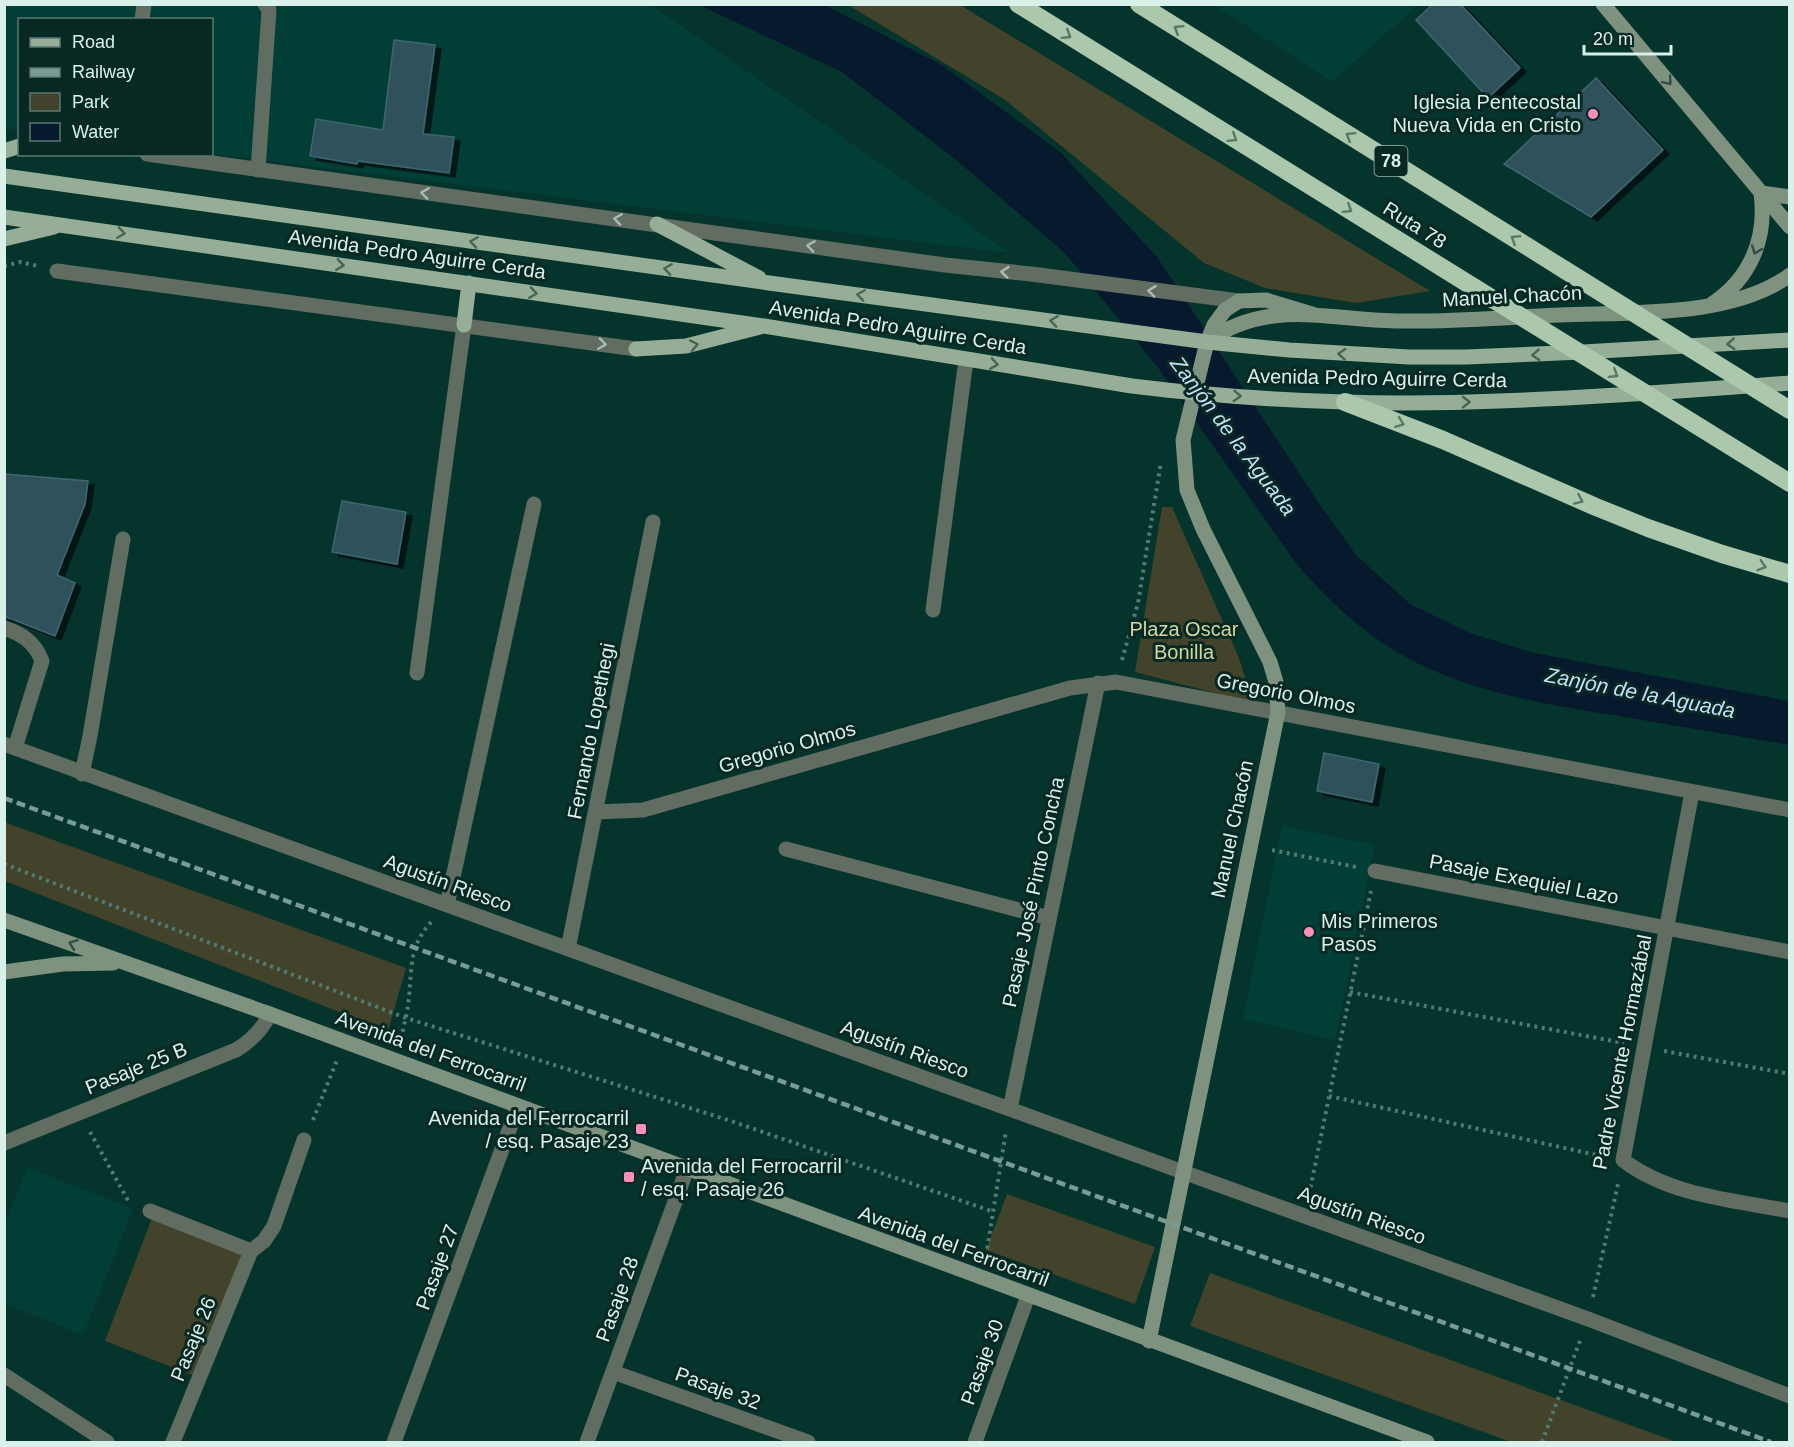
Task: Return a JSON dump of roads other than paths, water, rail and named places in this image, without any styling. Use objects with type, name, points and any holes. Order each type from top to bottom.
[{"type":"highway","name":"Ruta 78","points":[[1018,4],[1790,483]]},
{"type":"highway","name":"Ruta 78","points":[[1139,4],[1790,410]]},
{"type":"highway","points":[[1345,402],[1443,440],[1648,528],[1722,554],[1790,574]]},
{"type":"main road","name":"Avenida Pedro Aguirre Cerda","points":[[4,176],[770,283],[1244,346],[1349,354],[1466,357],[1790,340]]},
{"type":"main road","name":"Avenida Pedro Aguirre Cerda","points":[[4,217],[764,326],[966,360],[1193,394],[1345,402],[1509,401],[1790,383]]},
{"type":"main road","points":[[4,239],[63,224]]},
{"type":"main road","points":[[657,224],[770,283]]},
{"type":"main road","points":[[464,325],[469,283]]},
{"type":"main road","points":[[636,349],[709,342],[764,326]]},
{"type":"street","points":[[258,170],[270,10],[265,4]]},
{"type":"street","points":[[1603,4],[1790,227]]},
{"type":"street","points":[[161,156],[945,265],[1239,301]]},
{"type":"street","points":[[1761,193],[1790,197]]},
{"type":"street","name":"Manuel Chacón","points":[[1710,305],[1733,288],[1743,277],[1756,251],[1763,223],[1761,193]]},
{"type":"street","points":[[57,271],[636,349]]},
{"type":"street","name":"Manuel Chacón","points":[[1207,342],[1232,326],[1265,316],[1290,314],[1399,322],[1694,308],[1747,297],[1765,290],[1790,275]]},
{"type":"street","name":"Manuel Chacón","points":[[1149,1341],[1278,712],[1276,682],[1270,662],[1203,529],[1187,490],[1184,434],[1207,342],[1214,325],[1225,310],[1239,301],[1266,300],[1315,315]]},
{"type":"street","points":[[417,673],[464,325]]},
{"type":"street","points":[[933,610],[966,360]]},
{"type":"street","points":[[447,905],[534,504]]},
{"type":"street","name":"Fernando Lopethegi","points":[[568,949],[653,522]]},
{"type":"street","points":[[82,774],[123,539]]},
{"type":"street","points":[[4,628],[20,633],[37,649],[42,661],[10,746]]},
{"type":"street","name":"Gregorio Olmos","points":[[596,812],[643,810],[1070,688],[1116,681],[1790,810]]},
{"type":"street","name":"Pasaje José Pinto Concha","points":[[1010,1109],[1098,683]]},
{"type":"street","name":"Agustín Riesco","points":[[10,746],[1588,1319],[1790,1396]]},
{"type":"street","name":"Padre Vicente Hormazábal","points":[[1692,792],[1623,1160],[1636,1171],[1667,1186],[1790,1211]]},
{"type":"street","points":[[786,849],[1049,918]]},
{"type":"street","name":"Pasaje Exequiel Lazo","points":[[1375,871],[1790,952]]},
{"type":"street","name":"Avenida del Ferrocarril","points":[[4,920],[396,1060],[1427,1443]]},
{"type":"street","points":[[4,972],[63,964],[128,964]]},
{"type":"street","name":"Pasaje 25 B","points":[[4,1143],[236,1050],[258,1033],[270,1014]]},
{"type":"street","name":"Pasaje 27","points":[[394,1443],[518,1106]]},
{"type":"street","name":"Pasaje 26","points":[[173,1443],[251,1251],[264,1241],[274,1226],[304,1140]]},
{"type":"street","name":"Pasaje 28","points":[[587,1443],[687,1169]]},
{"type":"street","points":[[150,1211],[251,1251]]},
{"type":"street","name":"Pasaje 30","points":[[975,1443],[1028,1296]]},
{"type":"street","name":"Pasaje 32","points":[[613,1372],[784,1438],[808,1443]]},
{"type":"street","points":[[4,1375],[107,1443]]},
{"type":"water","name":"Zanjón de la Aguada","points":[[699,5],[825,5],[942,65],[1060,152],[1157,257],[1318,502],[1356,555],[1410,604],[1470,633],[1534,653],[1789,701],[1789,745],[1562,707],[1477,687],[1423,666],[1383,643],[1342,611],[1295,562],[1159,369],[1065,253],[955,159],[842,72]]},
{"type":"railway","points":[[4,798],[1771,1442]]},
{"type":"place","name":"Iglesia Pentecostal Nueva Vida en Cristo","points":[[1593,114]]},
{"type":"place","name":"Mis Primeros Pasos","points":[[1309,932]]},
{"type":"place","name":"Avenida del Ferrocarril / esq. Pasaje 23","points":[[641,1129]]},
{"type":"place","name":"Avenida del Ferrocarril / esq. Pasaje 26","points":[[629,1177]]},
{"type":"park label","name":"Plaza Oscar Bonilla","points":[[1184,640]]}]
